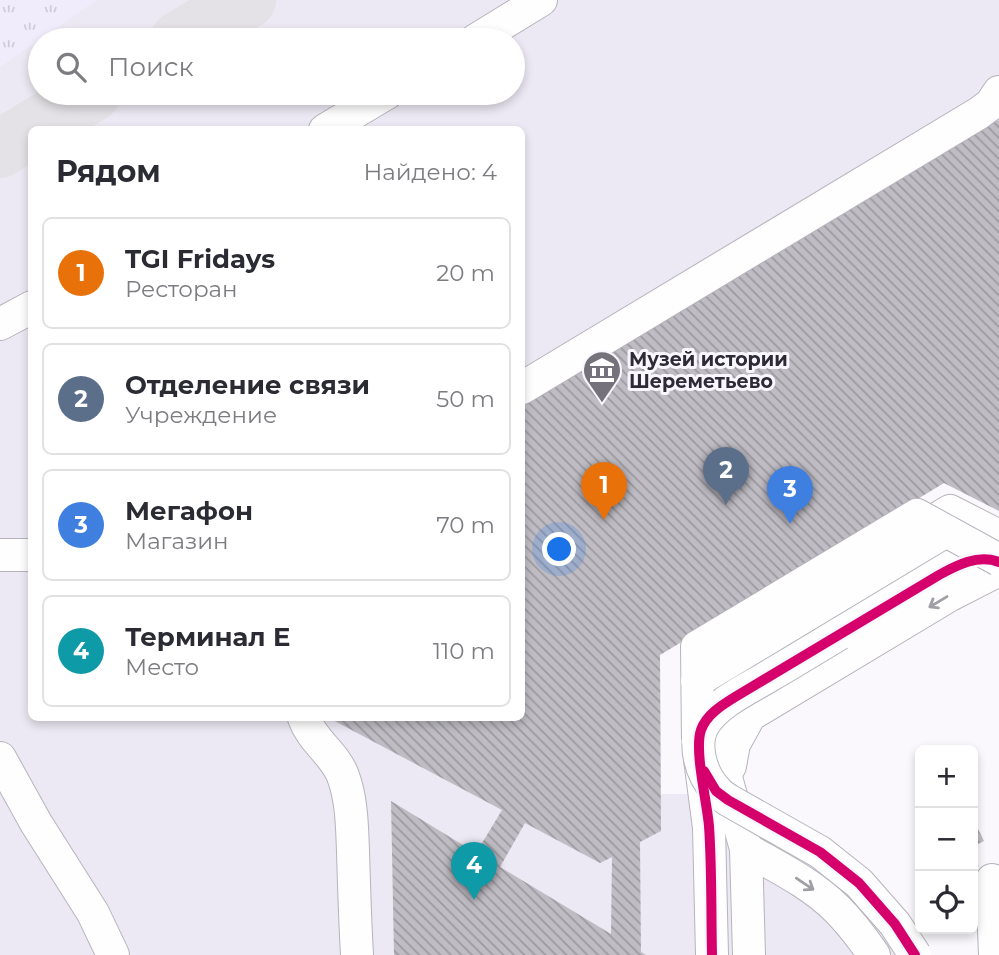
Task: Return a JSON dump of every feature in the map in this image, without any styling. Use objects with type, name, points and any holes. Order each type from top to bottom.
[{"type":"street","points":[[496,28],[541,0]]},
{"type":"street","points":[[525,386],[979,113],[991,104],[999,92]]},
{"type":"street","points":[[332,126],[367,105]]},
{"type":"street","points":[[749,955],[746,849],[727,781],[710,734],[715,654],[950,511],[999,536]]},
{"type":"street","points":[[712,955],[709,828],[699,753],[697,647],[917,514],[999,561]]},
{"type":"street","points":[[727,781],[720,730],[728,689],[741,672],[926,563],[960,546],[985,545],[999,548]]},
{"type":"street","points":[[0,555],[28,555]]},
{"type":"street","points":[[915,955],[895,924],[859,883],[820,852],[716,791],[708,779],[699,753],[701,730],[712,713],[735,697],[954,567],[982,559],[999,561]]},
{"type":"street","points":[[727,781],[734,744],[750,715],[950,595],[999,572]]},
{"type":"street","points":[[306,721],[315,738],[336,762],[347,789],[351,815],[357,955]]},
{"type":"street","points":[[0,758],[93,913],[113,955]]},
{"type":"street","points":[[746,849],[818,893],[850,923],[874,955]]},
{"type":"street","points":[[995,955],[992,880],[999,888]]},
{"type":"shaded area","points":[[0,0],[999,0],[999,511],[944,483],[660,655],[661,794],[693,794],[811,866],[848,895],[882,934],[896,955],[0,955]]},
{"type":"green space","points":[[0,0],[97,0],[56,28],[28,28],[28,48],[0,67]]},
{"type":"building","points":[[986,114],[999,121],[999,511],[944,483],[660,655],[661,831],[640,842],[641,952],[646,955],[394,955],[391,801],[476,853],[502,810],[335,721],[525,721],[525,393]],"holes":[[[525,823],[600,863],[612,857],[611,934],[500,867]]]},
{"type":"building","points":[[978,829],[984,841],[978,844]]},
{"type":"taxiway","points":[[199,28],[247,0]]},
{"type":"taxiway","points":[[38,126],[72,105]]},
{"type":"taxiway","points":[[0,149],[28,132]]},
{"type":"cycle path","points":[[712,955],[709,826],[699,750],[701,730],[707,720],[735,697],[946,571],[976,560],[999,562]]},
{"type":"cycle path","points":[[704,771],[716,791],[728,800],[820,852],[859,883],[895,924],[915,955]]},
{"type":"place","name":"Музей истории Шереметьево","points":[[602,404]]},
{"type":"place","name":"Отделение связи","points":[[726,505]]},
{"type":"place","name":"TGI Fridays","points":[[604,520]]},
{"type":"place","name":"Мегафон","points":[[790,524]]},
{"type":"place","name":"Терминал E","points":[[474,900]]}]
